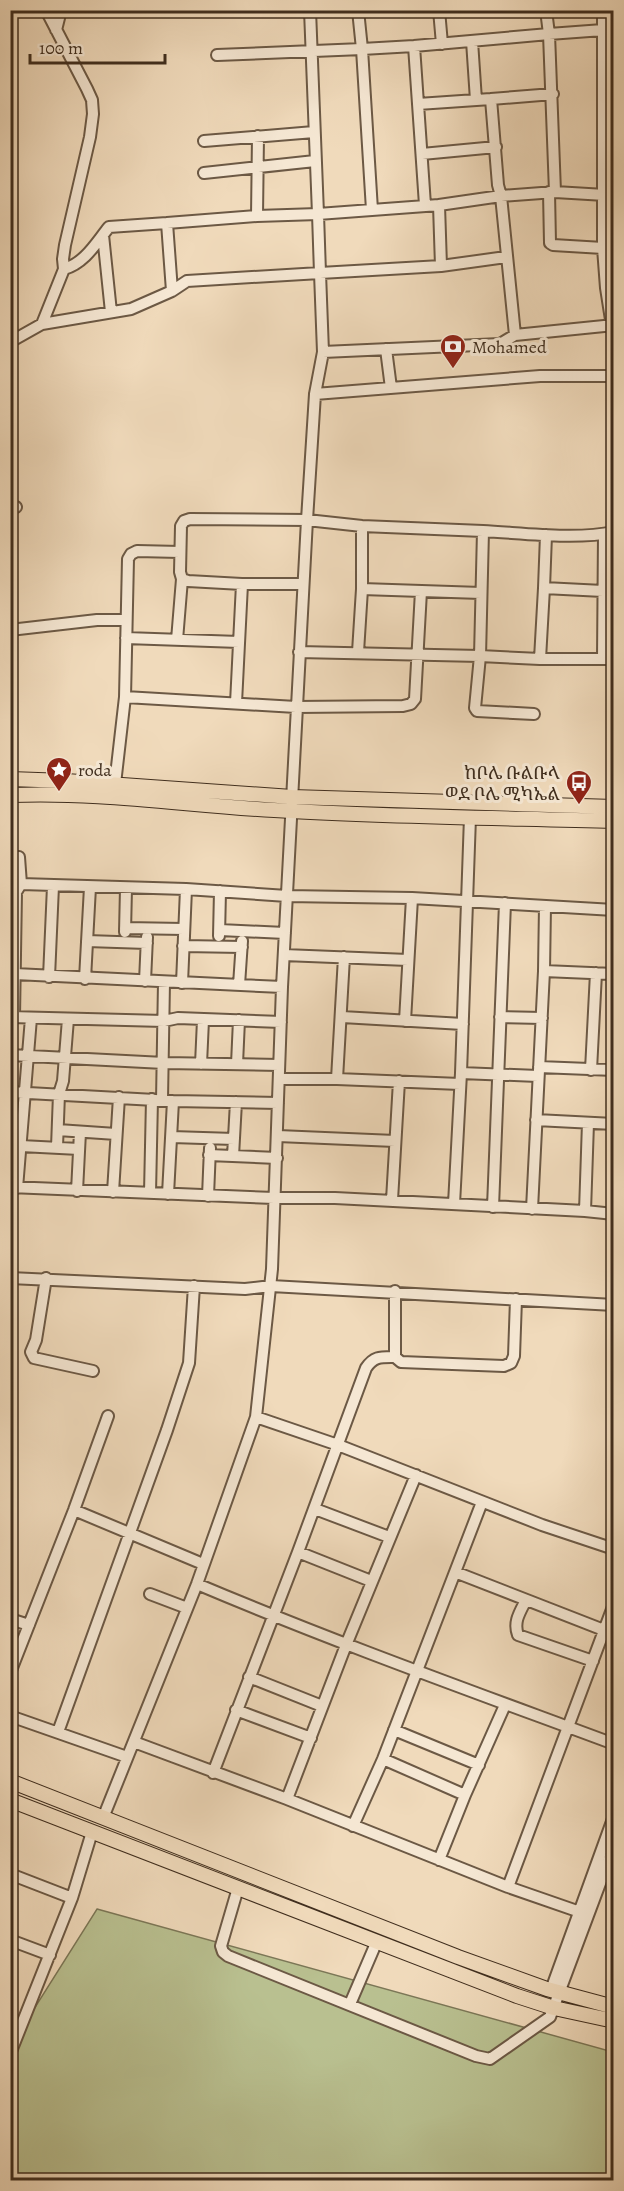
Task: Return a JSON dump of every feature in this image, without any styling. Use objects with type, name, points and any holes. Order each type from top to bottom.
[{"type":"main road","points":[[10,779],[115,784],[291,804],[470,817],[614,821]]},
{"type":"main road","points":[[10,795],[66,795],[191,803],[614,807]]},
{"type":"main road","points":[[10,1781],[436,1948],[556,1991],[614,2007]]},
{"type":"main road","points":[[10,1800],[479,1982],[554,2008],[614,2021]]},
{"type":"street","points":[[42,324],[64,269],[65,245],[90,137],[93,114],[92,100],[46,10]]},
{"type":"street","points":[[56,30],[61,10]]},
{"type":"street","points":[[103,1818],[197,1584],[256,1416],[271,1286],[282,987],[299,652],[315,394],[323,352],[310,10]]},
{"type":"street","points":[[358,10],[372,210]]},
{"type":"street","points":[[439,10],[442,44]]},
{"type":"street","points":[[546,10],[553,94],[550,243],[603,248]]},
{"type":"street","points":[[603,10],[605,195],[603,248],[614,339]]},
{"type":"street","points":[[217,55],[414,46],[603,30]]},
{"type":"street","points":[[472,41],[476,100]]},
{"type":"street","points":[[414,46],[425,205]]},
{"type":"street","points":[[418,104],[553,94]]},
{"type":"street","points":[[491,99],[515,335]]},
{"type":"street","points":[[204,141],[314,132]]},
{"type":"street","points":[[257,216],[258,136]]},
{"type":"street","points":[[422,154],[496,147]]},
{"type":"street","points":[[204,173],[315,161]]},
{"type":"street","points":[[64,269],[73,267],[86,257],[109,227],[439,205],[501,196],[552,192],[605,195]]},
{"type":"street","points":[[439,205],[441,266]]},
{"type":"street","points":[[167,222],[172,291]]},
{"type":"street","points":[[102,236],[111,312]]},
{"type":"street","points":[[10,342],[42,324],[131,309],[172,291],[187,281],[441,266],[506,257]]},
{"type":"street","points":[[323,352],[500,344],[515,335],[612,325]]},
{"type":"street","points":[[386,349],[391,388]]},
{"type":"street","points":[[315,394],[540,376],[614,376]]},
{"type":"street","points":[[177,640],[182,579],[180,572],[181,526],[184,521],[190,519],[307,520],[362,526],[546,535],[609,533],[603,591],[608,658],[540,659],[299,652]]},
{"type":"street","points":[[358,652],[362,589],[362,526]]},
{"type":"street","points":[[483,531],[480,656],[475,708],[477,711],[534,714]]},
{"type":"street","points":[[540,659],[546,535]]},
{"type":"street","points":[[115,784],[125,697],[127,570],[131,554],[137,551],[180,552]]},
{"type":"street","points":[[182,579],[242,584],[303,584]]},
{"type":"street","points":[[236,703],[242,584]]},
{"type":"street","points":[[544,588],[603,591]]},
{"type":"street","points":[[362,589],[481,593]]},
{"type":"street","points":[[125,697],[296,707],[411,704],[416,699],[421,591]]},
{"type":"street","points":[[10,630],[97,620],[126,620]]},
{"type":"street","points":[[126,638],[239,642]]},
{"type":"street","points":[[454,1204],[470,817]]},
{"type":"street","points":[[19,856],[13,934],[15,974],[12,1017],[164,1021],[178,1018],[281,1022]]},
{"type":"street","points":[[16,889],[53,886],[220,891],[287,896],[466,900],[614,910]]},
{"type":"street","points":[[49,977],[53,886]]},
{"type":"street","points":[[85,979],[90,887]]},
{"type":"street","points":[[125,942],[126,888]]},
{"type":"street","points":[[182,983],[186,890]]},
{"type":"street","points":[[219,947],[220,891]]},
{"type":"street","points":[[405,1021],[412,898]]},
{"type":"street","points":[[493,1207],[505,903]]},
{"type":"street","points":[[532,1209],[542,1018],[545,906]]},
{"type":"street","points":[[126,928],[184,929]]},
{"type":"street","points":[[145,981],[147,928]]},
{"type":"street","points":[[219,930],[285,933]]},
{"type":"street","points":[[239,985],[243,932]]},
{"type":"street","points":[[87,941],[147,943]]},
{"type":"street","points":[[183,946],[242,947]]},
{"type":"street","points":[[284,955],[408,960]]},
{"type":"street","points":[[337,1079],[344,957]]},
{"type":"street","points":[[544,971],[614,974]]},
{"type":"street","points":[[591,1070],[596,973]]},
{"type":"street","points":[[15,974],[282,987]]},
{"type":"street","points":[[150,1192],[162,1100],[164,982]]},
{"type":"street","points":[[342,1017],[463,1024]]},
{"type":"street","points":[[500,1017],[542,1018]]},
{"type":"street","points":[[31,1018],[25,1093],[16,1130],[21,1146],[14,1187],[208,1196],[392,1200],[614,1214]]},
{"type":"street","points":[[57,1147],[59,1094],[63,1082],[68,1019]]},
{"type":"street","points":[[201,1064],[203,1020]]},
{"type":"street","points":[[237,1064],[239,1020]]},
{"type":"street","points":[[10,1055],[164,1063],[279,1065]]},
{"type":"street","points":[[279,1079],[399,1081],[539,1072],[614,1070]]},
{"type":"street","points":[[392,1200],[399,1081]]},
{"type":"street","points":[[10,1092],[278,1103]]},
{"type":"street","points":[[113,1192],[119,1097]]},
{"type":"street","points":[[162,1100],[172,1137],[168,1194]]},
{"type":"street","points":[[233,1156],[236,1102]]},
{"type":"street","points":[[536,1120],[614,1124]]},
{"type":"street","points":[[585,1211],[588,1123]]},
{"type":"street","points":[[58,1130],[116,1134]]},
{"type":"street","points":[[77,1191],[80,1132]]},
{"type":"street","points":[[278,1136],[395,1141]]},
{"type":"street","points":[[172,1137],[234,1139]]},
{"type":"street","points":[[208,1196],[210,1139]]},
{"type":"street","points":[[21,1146],[79,1149]]},
{"type":"street","points":[[209,1155],[277,1158]]},
{"type":"street","points":[[10,1278],[244,1289],[271,1286],[395,1291],[614,1305]]},
{"type":"street","points":[[46,1278],[36,1340],[31,1352],[34,1358],[93,1371]]},
{"type":"street","points":[[57,1732],[87,1656],[189,1363],[194,1286]]},
{"type":"street","points":[[395,1291],[395,1357]]},
{"type":"street","points":[[213,1773],[315,1509],[366,1368],[375,1358],[395,1357],[401,1362],[504,1366],[511,1363],[514,1356],[516,1299]]},
{"type":"street","points":[[10,1673],[108,1416]]},
{"type":"street","points":[[256,1416],[339,1445],[571,1536],[614,1549]]},
{"type":"street","points":[[287,1799],[371,1581],[416,1475]]},
{"type":"street","points":[[353,1826],[383,1759],[482,1502]]},
{"type":"street","points":[[315,1509],[389,1537]]},
{"type":"street","points":[[74,1510],[203,1564]]},
{"type":"street","points":[[298,1552],[371,1581]]},
{"type":"street","points":[[455,1572],[609,1632]]},
{"type":"street","points":[[197,1584],[346,1645],[614,1744]]},
{"type":"street","points":[[150,1594],[187,1608]]},
{"type":"street","points":[[526,1600],[516,1621],[515,1628],[518,1635],[593,1661]]},
{"type":"street","points":[[508,1887],[593,1661],[609,1632],[614,1604]]},
{"type":"street","points":[[10,1619],[29,1624]]},
{"type":"street","points":[[249,1677],[322,1706]]},
{"type":"street","points":[[439,1860],[505,1705]]},
{"type":"street","points":[[236,1710],[311,1738]]},
{"type":"street","points":[[10,1716],[127,1757]]},
{"type":"street","points":[[394,1730],[479,1765]]},
{"type":"street","points":[[134,1742],[287,1799],[508,1887],[580,1912]]},
{"type":"street","points":[[383,1759],[465,1795]]},
{"type":"street","points":[[238,1888],[222,1940],[223,1952],[483,2059],[490,2059],[550,2017],[580,1912],[614,1816]]},
{"type":"street","points":[[10,2054],[72,1898],[92,1832]]},
{"type":"street","points":[[556,1991],[614,1846]]},
{"type":"street","points":[[10,1874],[72,1898]]},
{"type":"street","points":[[10,1940],[50,1955]]},
{"type":"street","points":[[350,2004],[377,1941]]},
{"type":"green space","points":[[97,1909],[613,2052],[613,2180],[11,2180],[10,2047]]},
{"type":"place","name":"Mohamed","points":[[453,370]]},
{"type":"place","name":"roda","points":[[59,793]]},
{"type":"place","name":"ከቦሌ ቡልቡላ ወደ ቦሌ ሚካኤል","points":[[579,806]]}]
